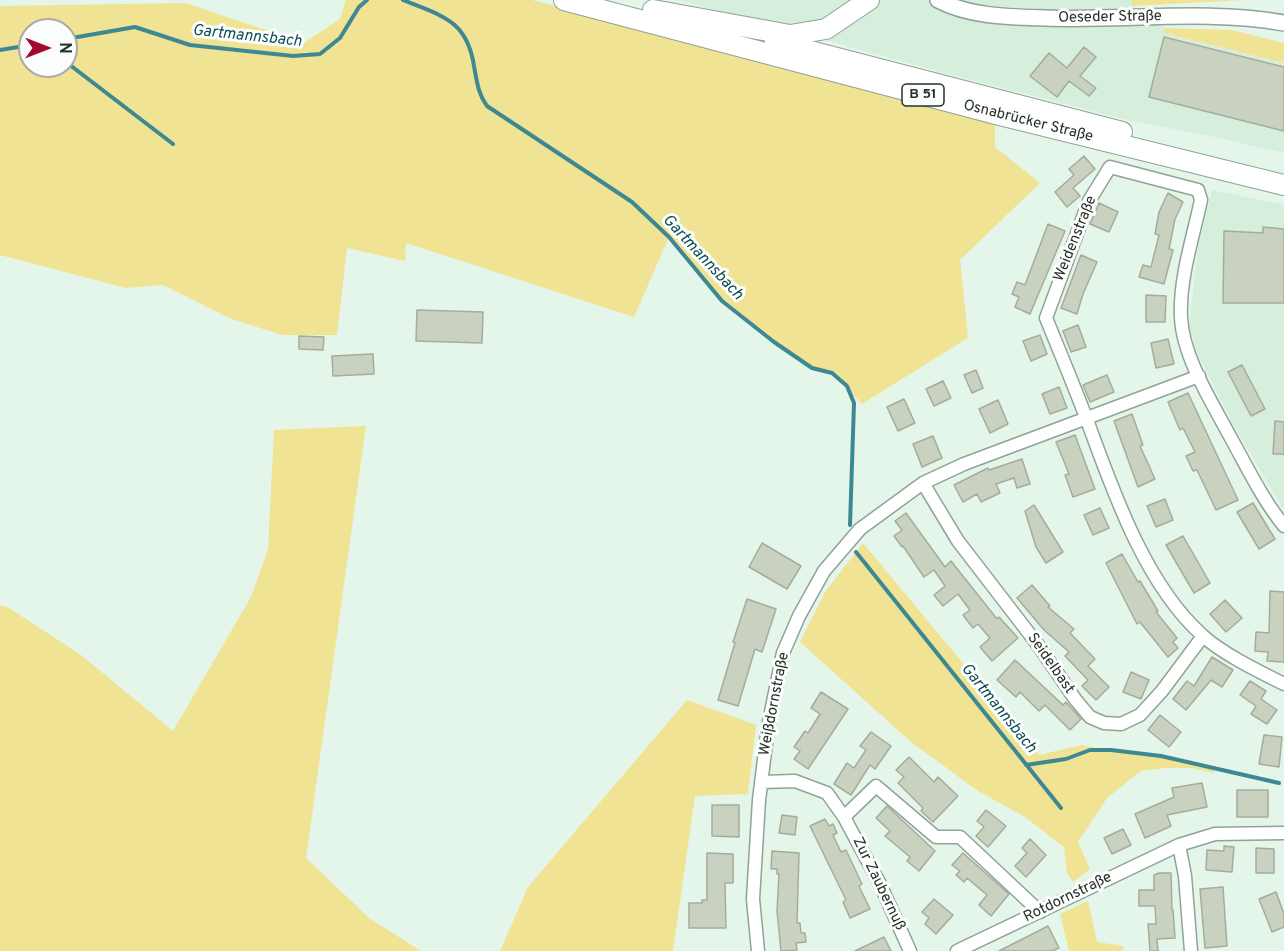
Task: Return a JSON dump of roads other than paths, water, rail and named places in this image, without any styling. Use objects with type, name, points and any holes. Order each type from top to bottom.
[{"type":"highway","name":"Osnabrücker Straße","points":[[564,0],[1000,115],[1284,185]]},
{"type":"highway","name":"Osnabrücker Straße","points":[[614,0],[1284,173]]},
{"type":"highway","points":[[653,10],[790,35],[826,29],[869,0]]},
{"type":"street","name":"Oeseder Straße","points":[[938,0],[993,17],[1093,20],[1230,16],[1284,23]]},
{"type":"street","name":"Weidenstraße","points":[[1284,526],[1246,466],[1188,352],[1181,319],[1182,286],[1201,200],[1198,190],[1110,167],[1089,201],[1046,318],[1138,548],[1168,596],[1203,636],[1284,684]]},
{"type":"street","name":"Weißdornstraße","points":[[758,951],[753,899],[761,782],[768,727],[783,654],[824,571],[860,529],[923,483],[964,464],[1199,376]]},
{"type":"street","name":"Seidelbast","points":[[923,483],[958,541],[1090,717],[1104,723],[1121,724],[1140,715],[1162,691],[1203,636]]},
{"type":"street","name":"Zur Zaubernuß","points":[[761,782],[795,781],[827,793],[844,817],[880,884],[910,951]]},
{"type":"street","points":[[844,817],[876,786],[936,837],[960,837],[1040,912]]},
{"type":"street","name":"Rotdornstraße","points":[[957,951],[1179,845],[1215,834],[1284,833]]},
{"type":"street","points":[[1179,845],[1185,876],[1191,951]]},
{"type":"waterway","name":"Gartmannsbach","points":[[78,37],[135,27],[190,45],[293,56],[320,54],[340,38],[359,7],[367,0]]},
{"type":"waterway","name":"Gartmannsbach","points":[[403,0],[441,16],[459,29],[471,51],[478,88],[487,106],[632,202],[669,237],[722,301],[774,342],[812,368],[832,373],[847,386],[854,403],[850,525]]},
{"type":"waterway","name":"Gartmannsbach","points":[[0,50],[18,47]]},
{"type":"waterway","points":[[78,71],[173,144]]},
{"type":"waterway","name":"Gartmannsbach","points":[[856,552],[1061,808]]},
{"type":"waterway","name":"Gartmannsbach","points":[[1026,765],[1066,759],[1090,750],[1111,750],[1161,756],[1279,783]]}]
